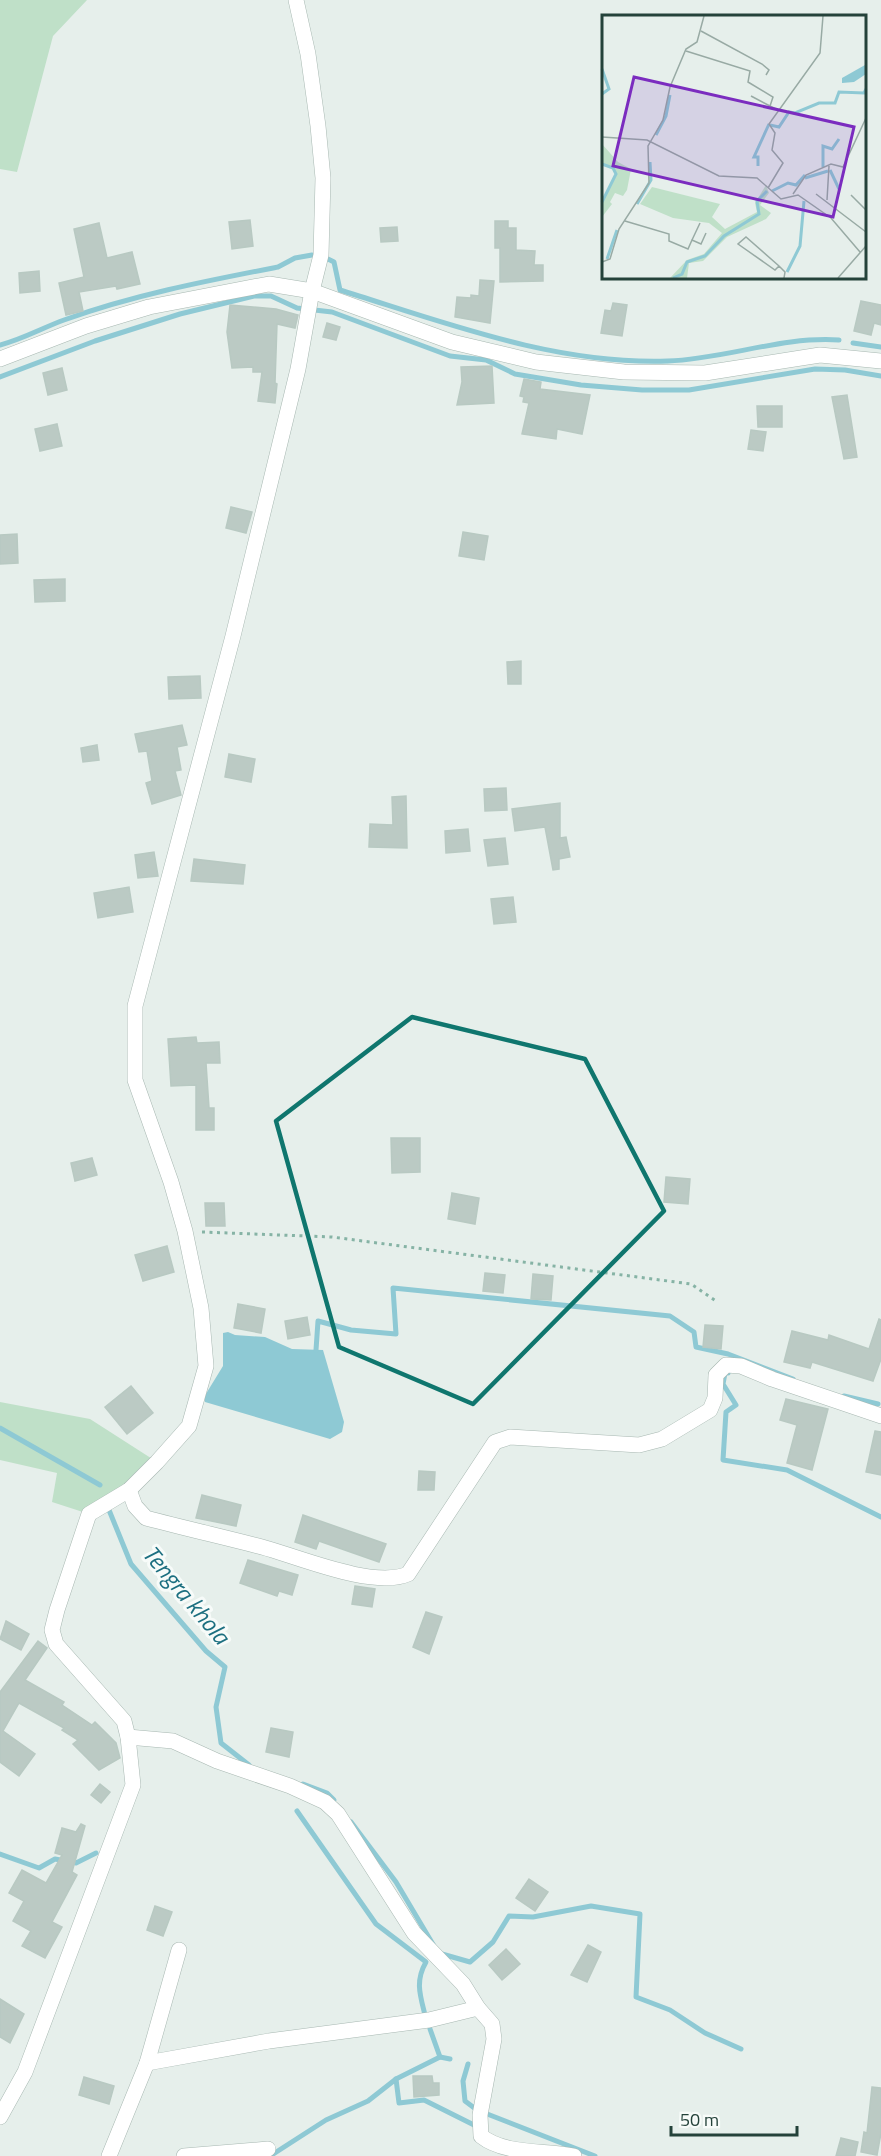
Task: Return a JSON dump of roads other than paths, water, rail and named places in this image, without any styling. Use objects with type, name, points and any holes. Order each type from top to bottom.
[{"type":"street","points":[[0,2117],[25,2072],[133,1785],[124,1721],[70,1664],[56,1644],[52,1630],[89,1514],[129,1490],[189,1425],[206,1365],[201,1308],[185,1231],[171,1182],[135,1080],[135,1006],[233,636],[297,369],[321,255],[323,178],[308,54],[296,0]]},
{"type":"street","points":[[0,359],[86,326],[149,307],[269,284],[312,291],[452,342],[536,362],[624,372],[705,373],[820,355],[881,361]]},
{"type":"street","points":[[129,1490],[135,1506],[146,1518],[264,1547],[334,1570],[391,1579],[408,1574],[495,1442],[510,1437],[639,1445],[662,1439],[710,1410],[715,1398],[716,1375],[726,1365],[741,1366],[772,1379],[881,1416]]},
{"type":"street","points":[[128,1737],[173,1741],[217,1761],[290,1786],[325,1802],[338,1814],[414,1933],[463,1984],[478,2008],[492,2024],[494,2039],[480,2115],[481,2136],[492,2144],[506,2148],[574,2156]]},
{"type":"street","points":[[109,2156],[147,2063],[179,1950]]},
{"type":"street","points":[[147,2063],[269,2041],[429,2020],[478,2008]]},
{"type":"street","points":[[184,2156],[268,2149]]},
{"type":"water","points":[[228,1332],[235,1335],[265,1337],[292,1349],[323,1350],[344,1422],[342,1432],[330,1439],[205,1402],[204,1397],[223,1366],[223,1333]]},
{"type":"waterway","points":[[0,345],[116,303],[197,283],[278,267],[295,258],[312,255]]},
{"type":"waterway","points":[[328,259],[334,262],[340,290],[461,328],[543,349],[584,356],[668,361],[796,341],[839,340]]},
{"type":"waterway","points":[[0,377],[95,341],[180,314],[254,296],[271,296],[297,308],[332,312],[450,356],[486,360],[515,374],[581,385],[642,390],[689,390],[815,369],[845,370],[881,376]]},
{"type":"waterway","points":[[853,343],[881,347]]},
{"type":"waterway","points":[[316,1350],[318,1321],[351,1330],[396,1334],[393,1288],[670,1316],[694,1332],[696,1347],[728,1354],[793,1379]]},
{"type":"waterway","points":[[728,1373],[725,1373],[723,1384],[736,1405],[726,1412],[723,1460],[787,1470],[881,1517]]},
{"type":"waterway","points":[[844,1396],[878,1404]]},
{"type":"waterway","name":"Tengra khola","points":[[0,1428],[100,1485]]},
{"type":"waterway","name":"Tengra khola","points":[[109,1510],[131,1564],[206,1651],[225,1667],[216,1707],[221,1743],[249,1765]]},
{"type":"waterway","points":[[303,1784],[327,1793],[334,1800]]},
{"type":"waterway","points":[[297,1811],[376,1924],[426,1962],[420,1975],[420,1994],[425,2015]]},
{"type":"waterway","points":[[351,1822],[396,1882],[434,1946]]},
{"type":"waterway","points":[[0,1854],[39,1868],[55,1859],[76,1863],[96,1853]]},
{"type":"waterway","points":[[442,1954],[470,1962],[493,1942],[509,1916],[533,1917],[591,1906],[640,1914],[636,1997],[670,2010],[705,2033],[741,2049]]},
{"type":"waterway","points":[[270,2156],[326,2120],[368,2101],[396,2079],[440,2057],[430,2029]]},
{"type":"waterway","points":[[440,2057],[450,2059]]},
{"type":"waterway","points":[[468,2064],[463,2081],[465,2101],[477,2110],[595,2156]]},
{"type":"waterway","points":[[396,2079],[399,2103],[424,2100],[480,2128]]}]
